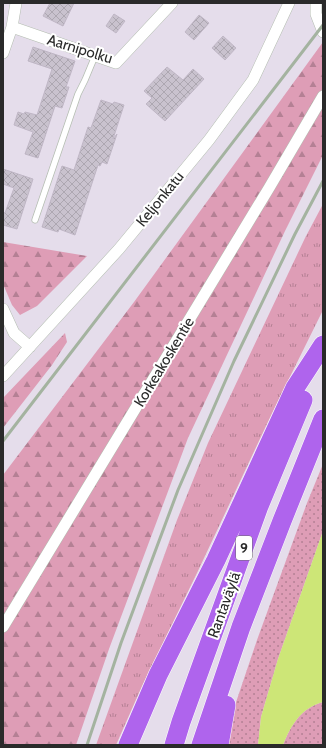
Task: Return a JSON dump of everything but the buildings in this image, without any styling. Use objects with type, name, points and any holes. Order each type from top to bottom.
[{"type":"highway","points":[[128,745],[158,675],[216,560],[295,388],[323,346]]},
{"type":"highway","name":"Rantaväylä","points":[[174,745],[259,506],[323,355]]},
{"type":"highway","name":"Rantaväylä","points":[[201,745],[241,627],[323,419]]},
{"type":"highway","points":[[219,745],[241,627]]},
{"type":"street","points":[[3,53],[12,27],[16,3]]},
{"type":"street","name":"Aarnipolku","points":[[12,27],[116,63],[172,3]]},
{"type":"street","name":"Keljonkatu","points":[[3,376],[120,249],[209,140],[254,80],[289,3]]},
{"type":"street","points":[[316,3],[316,14],[323,32]]},
{"type":"street","name":"Korkeakoskentie","points":[[3,627],[323,96]]},
{"type":"street","points":[[3,309],[14,333],[30,348]]},
{"type":"lane","points":[[35,220],[78,94],[95,56]]},
{"type":"green space","points":[[323,42],[323,155],[285,231],[188,438],[109,649],[76,745],[3,745],[3,475],[134,302]]},
{"type":"green space","points":[[323,204],[323,310],[274,409],[142,686],[116,745],[96,745],[177,520],[208,443],[305,238]]},
{"type":"green space","points":[[3,242],[87,256],[37,306],[20,315],[12,305],[3,284]]},
{"type":"green space","points":[[65,333],[67,342],[52,365],[3,428],[3,398]]},
{"type":"green space","points":[[323,464],[323,531],[278,659],[261,717],[258,745],[226,745],[230,720],[257,640],[307,503]]},
{"type":"green space","points":[[323,702],[323,745],[283,745],[293,724],[298,718],[309,708]]},
{"type":"shaded area","points":[[323,531],[323,702],[309,708],[298,718],[293,724],[283,745],[258,745],[261,717],[278,659]]},
{"type":"railway","points":[[3,441],[323,25]]},
{"type":"railway","points":[[87,745],[121,643],[178,490],[234,361],[295,234],[323,181]]}]
